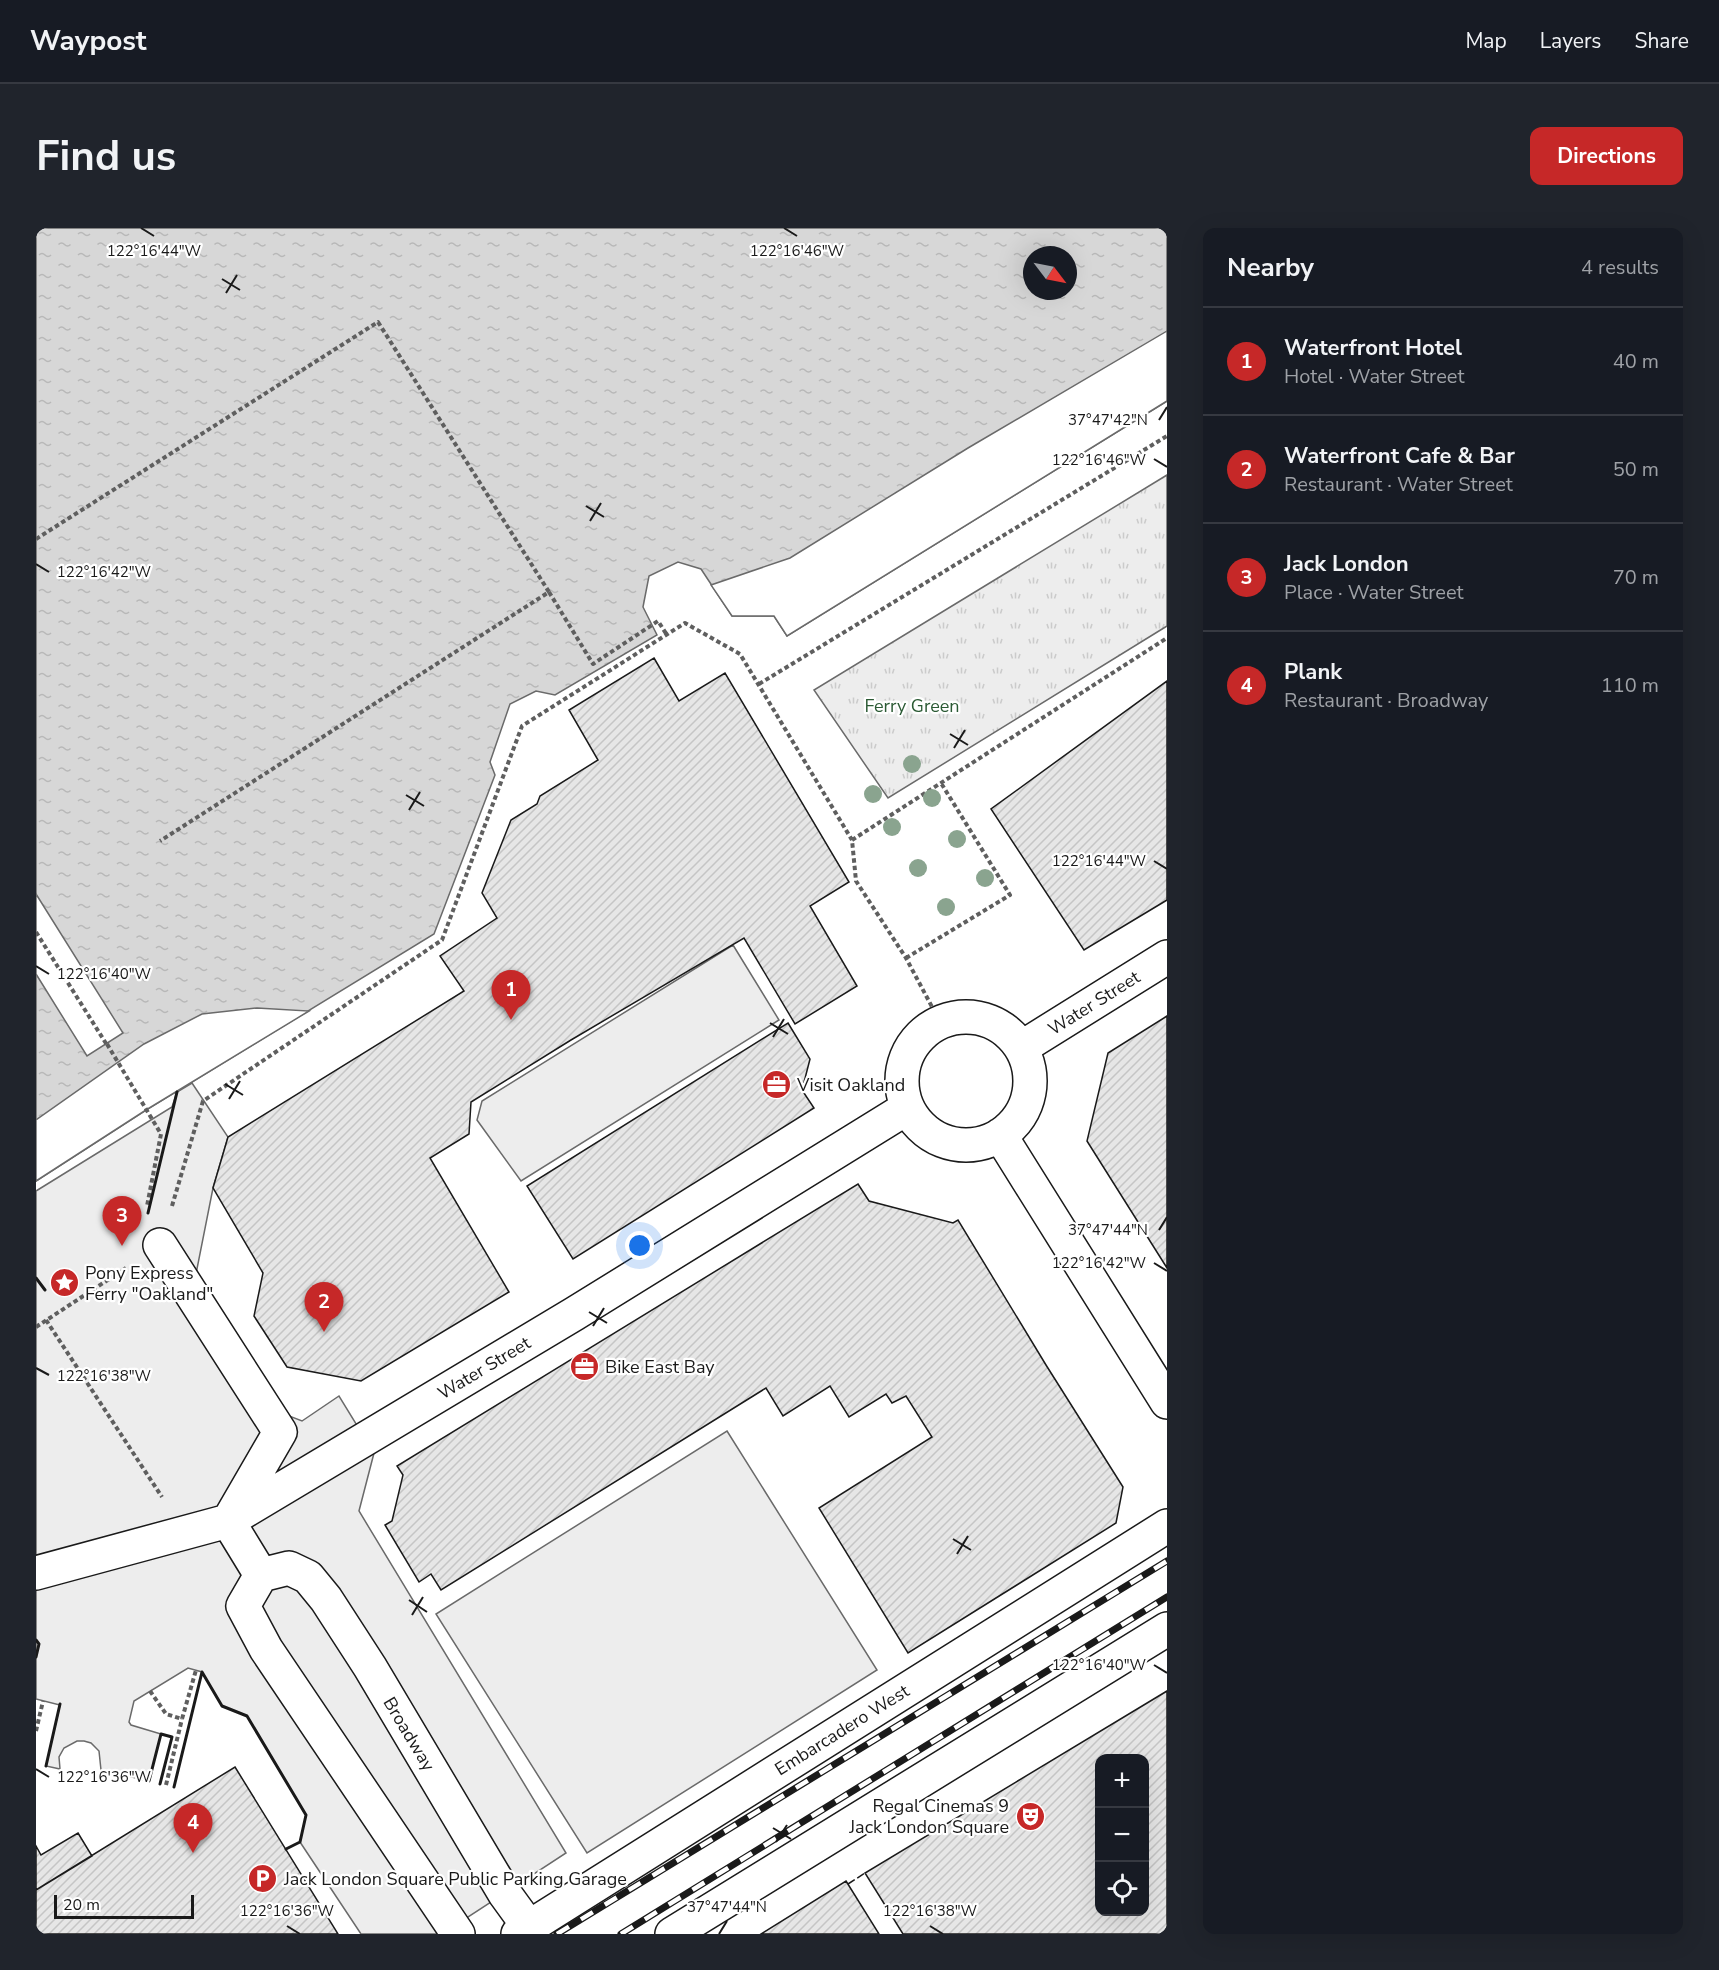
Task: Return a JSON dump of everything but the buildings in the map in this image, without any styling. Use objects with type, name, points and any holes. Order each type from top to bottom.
[{"type":"street","name":"Water Street","points":[[1021,1048],[1167,957]]},
{"type":"street","points":[[958,1017],[976,1017],[994,1023],[1010,1033],[1021,1048],[1028,1066],[1030,1086],[1025,1105],[1015,1123],[1000,1135],[983,1143],[965,1145],[948,1143],[932,1136],[918,1124],[908,1108],[902,1089],[903,1069],[910,1049],[922,1033],[939,1022],[958,1017]]},
{"type":"street","name":"Water Street","points":[[36,1573],[228,1521],[574,1314],[908,1108]]},
{"type":"street","points":[[1000,1135],[1167,1402]]},
{"type":"street","points":[[160,1245],[280,1432],[228,1521],[261,1575],[243,1606],[266,1649],[458,1934]]},
{"type":"street","name":"Embarcadero West","points":[[527,1932],[1167,1526]]},
{"type":"street","name":"Broadway","points":[[261,1575],[289,1568],[308,1577],[326,1599],[370,1667],[527,1932]]},
{"type":"street","points":[[672,1934],[1167,1629]]},
{"type":"path","points":[[36,539],[378,321],[593,664],[658,621],[667,635]]},
{"type":"path","points":[[759,684],[1167,436]]},
{"type":"path","points":[[160,841],[549,592]]},
{"type":"path","points":[[36,1327],[160,1245],[203,1101],[442,940],[522,726],[685,623],[740,654],[852,840],[856,880],[906,958],[939,1022]]},
{"type":"path","points":[[852,840],[1167,638]]},
{"type":"path","points":[[906,958],[1010,895],[941,783]]},
{"type":"path","points":[[36,932],[146,1110]]},
{"type":"path","points":[[112,1053],[161,1134],[145,1215]]},
{"type":"path","points":[[46,1320],[186,1532]]},
{"type":"path","points":[[166,1785],[196,1670]]},
{"type":"path","points":[[150,1691],[166,1714],[182,1719]]},
{"type":"path","points":[[36,1731],[43,1701]]},
{"type":"shaded area","points":[[733,945],[779,1020],[521,1181],[477,1120],[482,1101]]},
{"type":"shaded area","points":[[192,1083],[228,1137],[213,1188],[194,1284],[276,1411],[302,1421],[339,1396],[374,1453],[359,1511],[566,1853],[442,1934],[361,1934],[300,1842],[306,1815],[247,1716],[222,1706],[202,1672],[188,1668],[134,1701],[129,1722],[131,1725],[161,1734],[149,1781],[101,1770],[99,1751],[91,1743],[84,1741],[77,1741],[64,1748],[59,1757],[60,1769],[46,1766],[60,1705],[36,1699],[36,1191],[172,1107],[177,1092]]},
{"type":"shaded area","points":[[727,1431],[877,1670],[587,1853],[436,1614]]},
{"type":"green space","name":"Ferry Green","points":[[1167,475],[1167,626],[888,798],[814,690]]},
{"type":"water","points":[[36,228],[1167,228],[1167,401],[787,636],[774,616],[732,616],[701,569],[678,562],[649,576],[643,607],[657,635],[555,695],[536,691],[510,704],[490,762],[495,775],[434,934],[146,1110],[36,1181]]},
{"type":"pier","points":[[1167,331],[1167,401],[787,636],[774,616],[732,616],[711,585],[790,558],[968,448]]},
{"type":"pier","points":[[36,894],[123,1033],[87,1056],[36,974]]},
{"type":"pier","points":[[257,1008],[309,1011],[146,1110],[36,1181],[36,1120],[144,1044],[202,1014]]},
{"type":"railway","points":[[557,1934],[1167,1561]]},
{"type":"railway","points":[[621,1934],[1167,1597]]},
{"type":"fence","points":[[848,1884],[865,1873]]},
{"type":"wall","points":[[148,1213],[177,1092]]},
{"type":"wall","points":[[36,1278],[45,1290]]},
{"type":"wall","points":[[36,1640],[39,1644],[36,1657]]},
{"type":"wall","points":[[174,1787],[202,1672],[222,1706],[247,1716],[306,1815],[300,1842],[286,1849]]},
{"type":"wall","points":[[46,1766],[60,1704]]},
{"type":"wall","points":[[149,1781],[161,1734],[172,1737],[160,1784]]},
{"type":"place","name":"Waterfront Hotel","points":[[511,1020]]},
{"type":"place","name":"Visit Oakland","points":[[776,1085]]},
{"type":"place","name":"Jack London","points":[[122,1246]]},
{"type":"place","name":"Pony Express Ferry \"Oakland\"","points":[[64,1283]]},
{"type":"place","name":"Waterfront Cafe & Bar","points":[[324,1332]]},
{"type":"place","name":"Bike East Bay","points":[[584,1367]]},
{"type":"place","name":"Regal Cinemas 9 Jack London Square","points":[[1030,1816]]},
{"type":"place","name":"Plank","points":[[193,1853]]},
{"type":"place","name":"Jack London Square Public Parking Garage","points":[[263,1879]]}]
